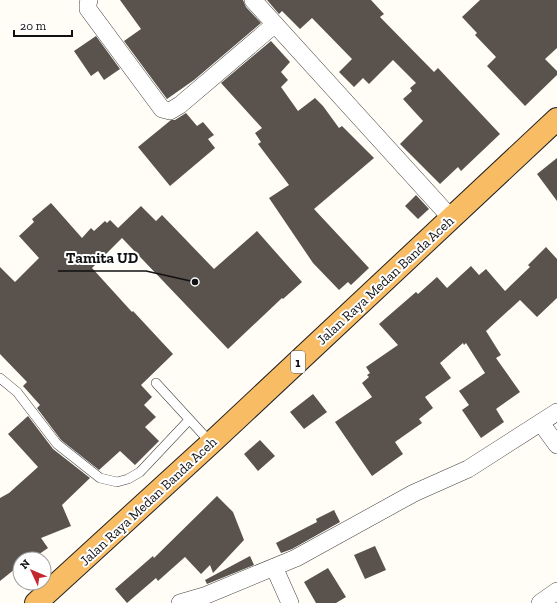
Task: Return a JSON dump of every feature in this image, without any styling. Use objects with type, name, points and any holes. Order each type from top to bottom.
[{"type":"highway","name":"Jalan Raya Medan Banda Aceh","points":[[36,603],[211,443],[557,119]]},
{"type":"street","points":[[89,0],[88,9],[162,109],[170,110],[180,105],[274,25]]},
{"type":"street","points":[[253,0],[274,25],[451,218]]},
{"type":"street","points":[[180,603],[204,596],[296,558],[414,493],[468,469],[557,412]]},
{"type":"street","points":[[541,423],[557,445]]},
{"type":"street","points":[[274,567],[290,603]]},
{"type":"street","points":[[540,603],[557,591]]},
{"type":"lane","points":[[0,378],[17,392],[57,444],[100,478],[116,482],[128,479],[140,472],[189,420]]},
{"type":"lane","points":[[156,383],[211,443]]},
{"type":"building","points":[[120,0],[243,0],[246,7],[261,23],[194,80],[167,99],[124,41],[141,29]]},
{"type":"building","points":[[267,0],[371,0],[384,14],[380,17],[434,72],[438,68],[500,134],[461,171],[458,167],[440,184],[400,144],[423,121],[403,99],[412,91],[410,88],[416,83],[393,60],[369,84],[363,78],[354,87],[339,72],[352,59],[312,18],[300,29],[282,11],[279,14]]},
{"type":"building","points":[[480,0],[557,0],[557,48],[545,59],[557,71],[557,75],[525,106],[487,66],[496,57],[475,35],[477,33],[462,17]]},
{"type":"building","points":[[96,36],[120,69],[104,80],[98,71],[91,76],[74,51]]},
{"type":"building","points":[[271,41],[290,62],[281,72],[288,80],[281,87],[298,111],[315,98],[323,106],[339,128],[342,126],[374,158],[314,209],[369,268],[351,285],[348,282],[339,290],[313,263],[269,198],[289,185],[258,144],[261,142],[255,133],[262,128],[221,83]]},
{"type":"building","points":[[186,113],[197,126],[203,122],[214,135],[208,139],[215,148],[170,186],[138,147],[171,120],[175,120]]},
{"type":"building","points":[[557,158],[557,201],[537,174]]},
{"type":"building","points":[[416,195],[429,209],[418,219],[405,206]]},
{"type":"building","points":[[51,203],[82,238],[91,228],[94,231],[105,221],[107,223],[110,220],[118,228],[141,206],[156,221],[162,215],[214,269],[257,231],[302,282],[283,299],[282,298],[228,349],[122,238],[92,268],[173,354],[141,385],[152,397],[144,405],[156,417],[145,427],[159,441],[135,465],[120,451],[99,470],[61,440],[37,408],[40,405],[23,386],[27,382],[0,354],[0,267],[15,282],[39,258],[19,236],[34,222],[32,219]]},
{"type":"building","points":[[546,247],[557,259],[557,298],[537,317],[520,300],[486,331],[501,355],[496,358],[520,392],[496,409],[504,422],[481,438],[462,410],[469,405],[459,391],[485,373],[466,343],[464,345],[463,343],[440,363],[451,378],[425,397],[433,408],[419,419],[422,423],[395,442],[403,454],[372,476],[335,422],[372,397],[362,383],[369,377],[367,375],[370,373],[366,367],[398,345],[379,324],[416,292],[418,294],[437,277],[447,288],[471,266],[479,275],[486,269],[505,291],[530,267],[528,265]]},
{"type":"building","points":[[313,394],[327,412],[304,429],[290,412]]},
{"type":"building","points":[[28,416],[53,449],[90,478],[62,505],[71,526],[41,538],[48,548],[44,551],[12,551],[12,571],[0,581],[0,498],[9,493],[38,467],[8,434]]},
{"type":"building","points":[[260,440],[275,456],[258,471],[244,454]]},
{"type":"building","points":[[217,496],[233,512],[244,540],[213,573],[210,565],[201,574],[185,557],[158,581],[156,578],[127,603],[115,589],[153,556],[154,558]]},
{"type":"building","points":[[334,510],[340,522],[292,549],[281,553],[276,543],[317,522],[316,519]]},
{"type":"building","points":[[375,546],[386,570],[365,579],[354,555]]},
{"type":"building","points":[[250,556],[254,565],[207,584],[205,580]]},
{"type":"building","points":[[328,568],[346,597],[336,603],[316,603],[304,582]]},
{"type":"place","name":"Tamita UD","points":[[195,282]]}]
